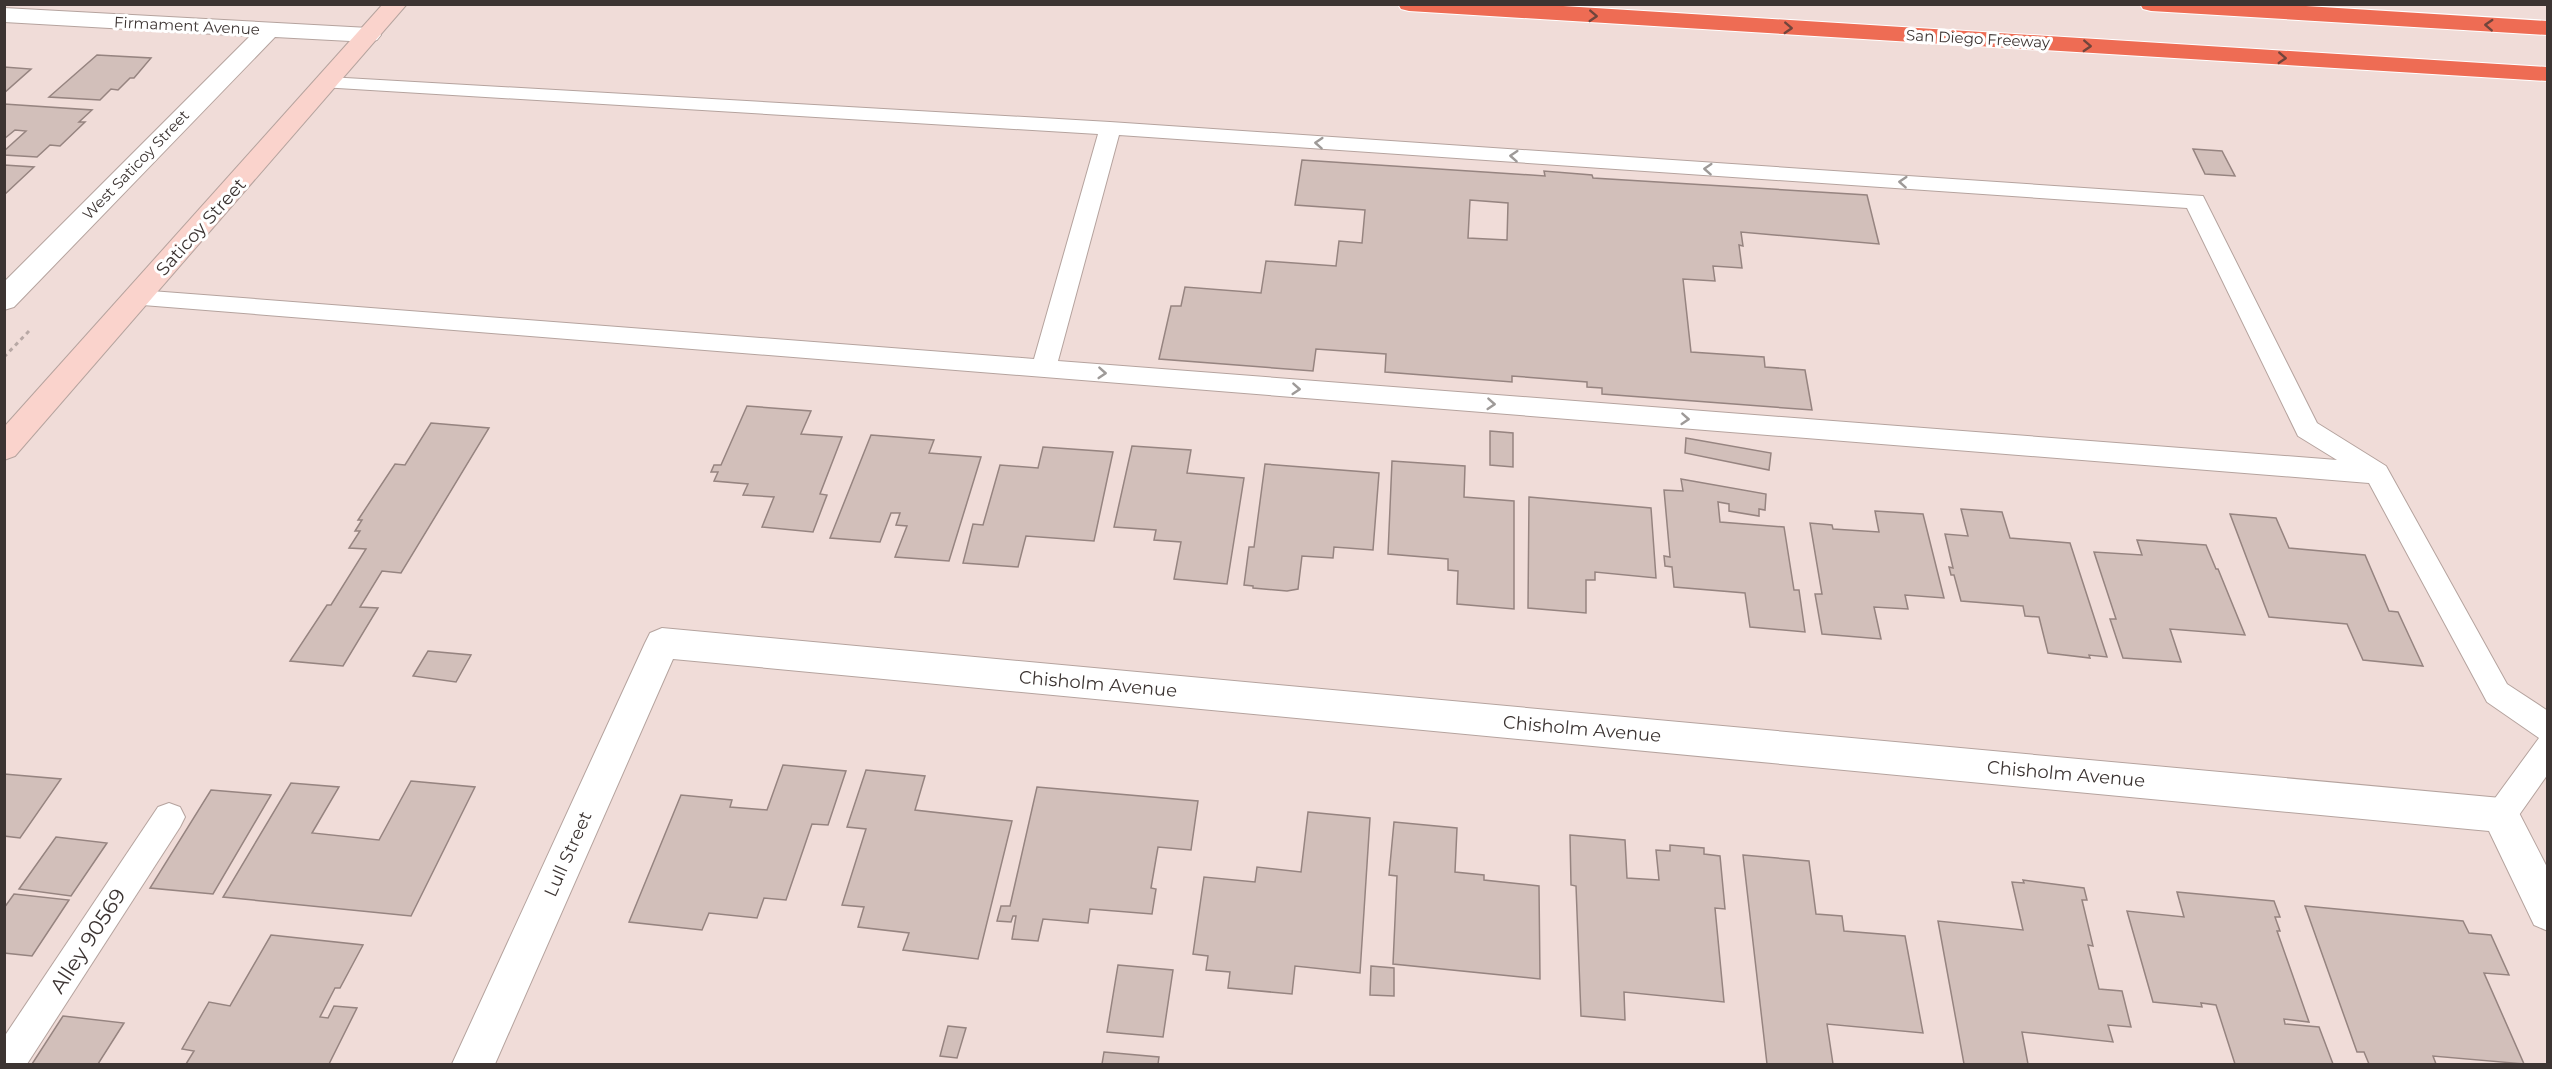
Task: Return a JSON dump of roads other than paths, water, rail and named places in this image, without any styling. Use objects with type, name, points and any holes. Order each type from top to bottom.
[{"type":"highway","name":"San Diego Freeway","points":[[1409,4],[2547,74]]},
{"type":"highway","points":[[2151,4],[2547,28]]},
{"type":"highway","points":[[2499,4],[2547,7]]},
{"type":"highway","points":[[1892,11],[2524,50]]},
{"type":"main road","name":"Saticoy Street","points":[[4,448],[396,4]]},
{"type":"street","name":"Firmament Avenue","points":[[4,15],[369,35]]},
{"type":"street","name":"West Saticoy Street","points":[[4,300],[268,31]]},
{"type":"street","name":"Chisholm Avenue","points":[[662,643],[2501,815]]},
{"type":"street","name":"Lull Street","points":[[473,1065],[662,643]]},
{"type":"street","points":[[2501,815],[2547,912]]},
{"type":"lane","points":[[328,83],[1110,128],[2195,201],[2307,429],[2377,473],[2497,693],[2547,728]]},
{"type":"lane","points":[[1044,369],[1110,128]]},
{"type":"lane","points":[[138,298],[2377,473]]},
{"type":"lane","points":[[2501,815],[2547,748]]},
{"type":"lane","name":"Alley 90569","points":[[7,1065],[169,817]]}]
